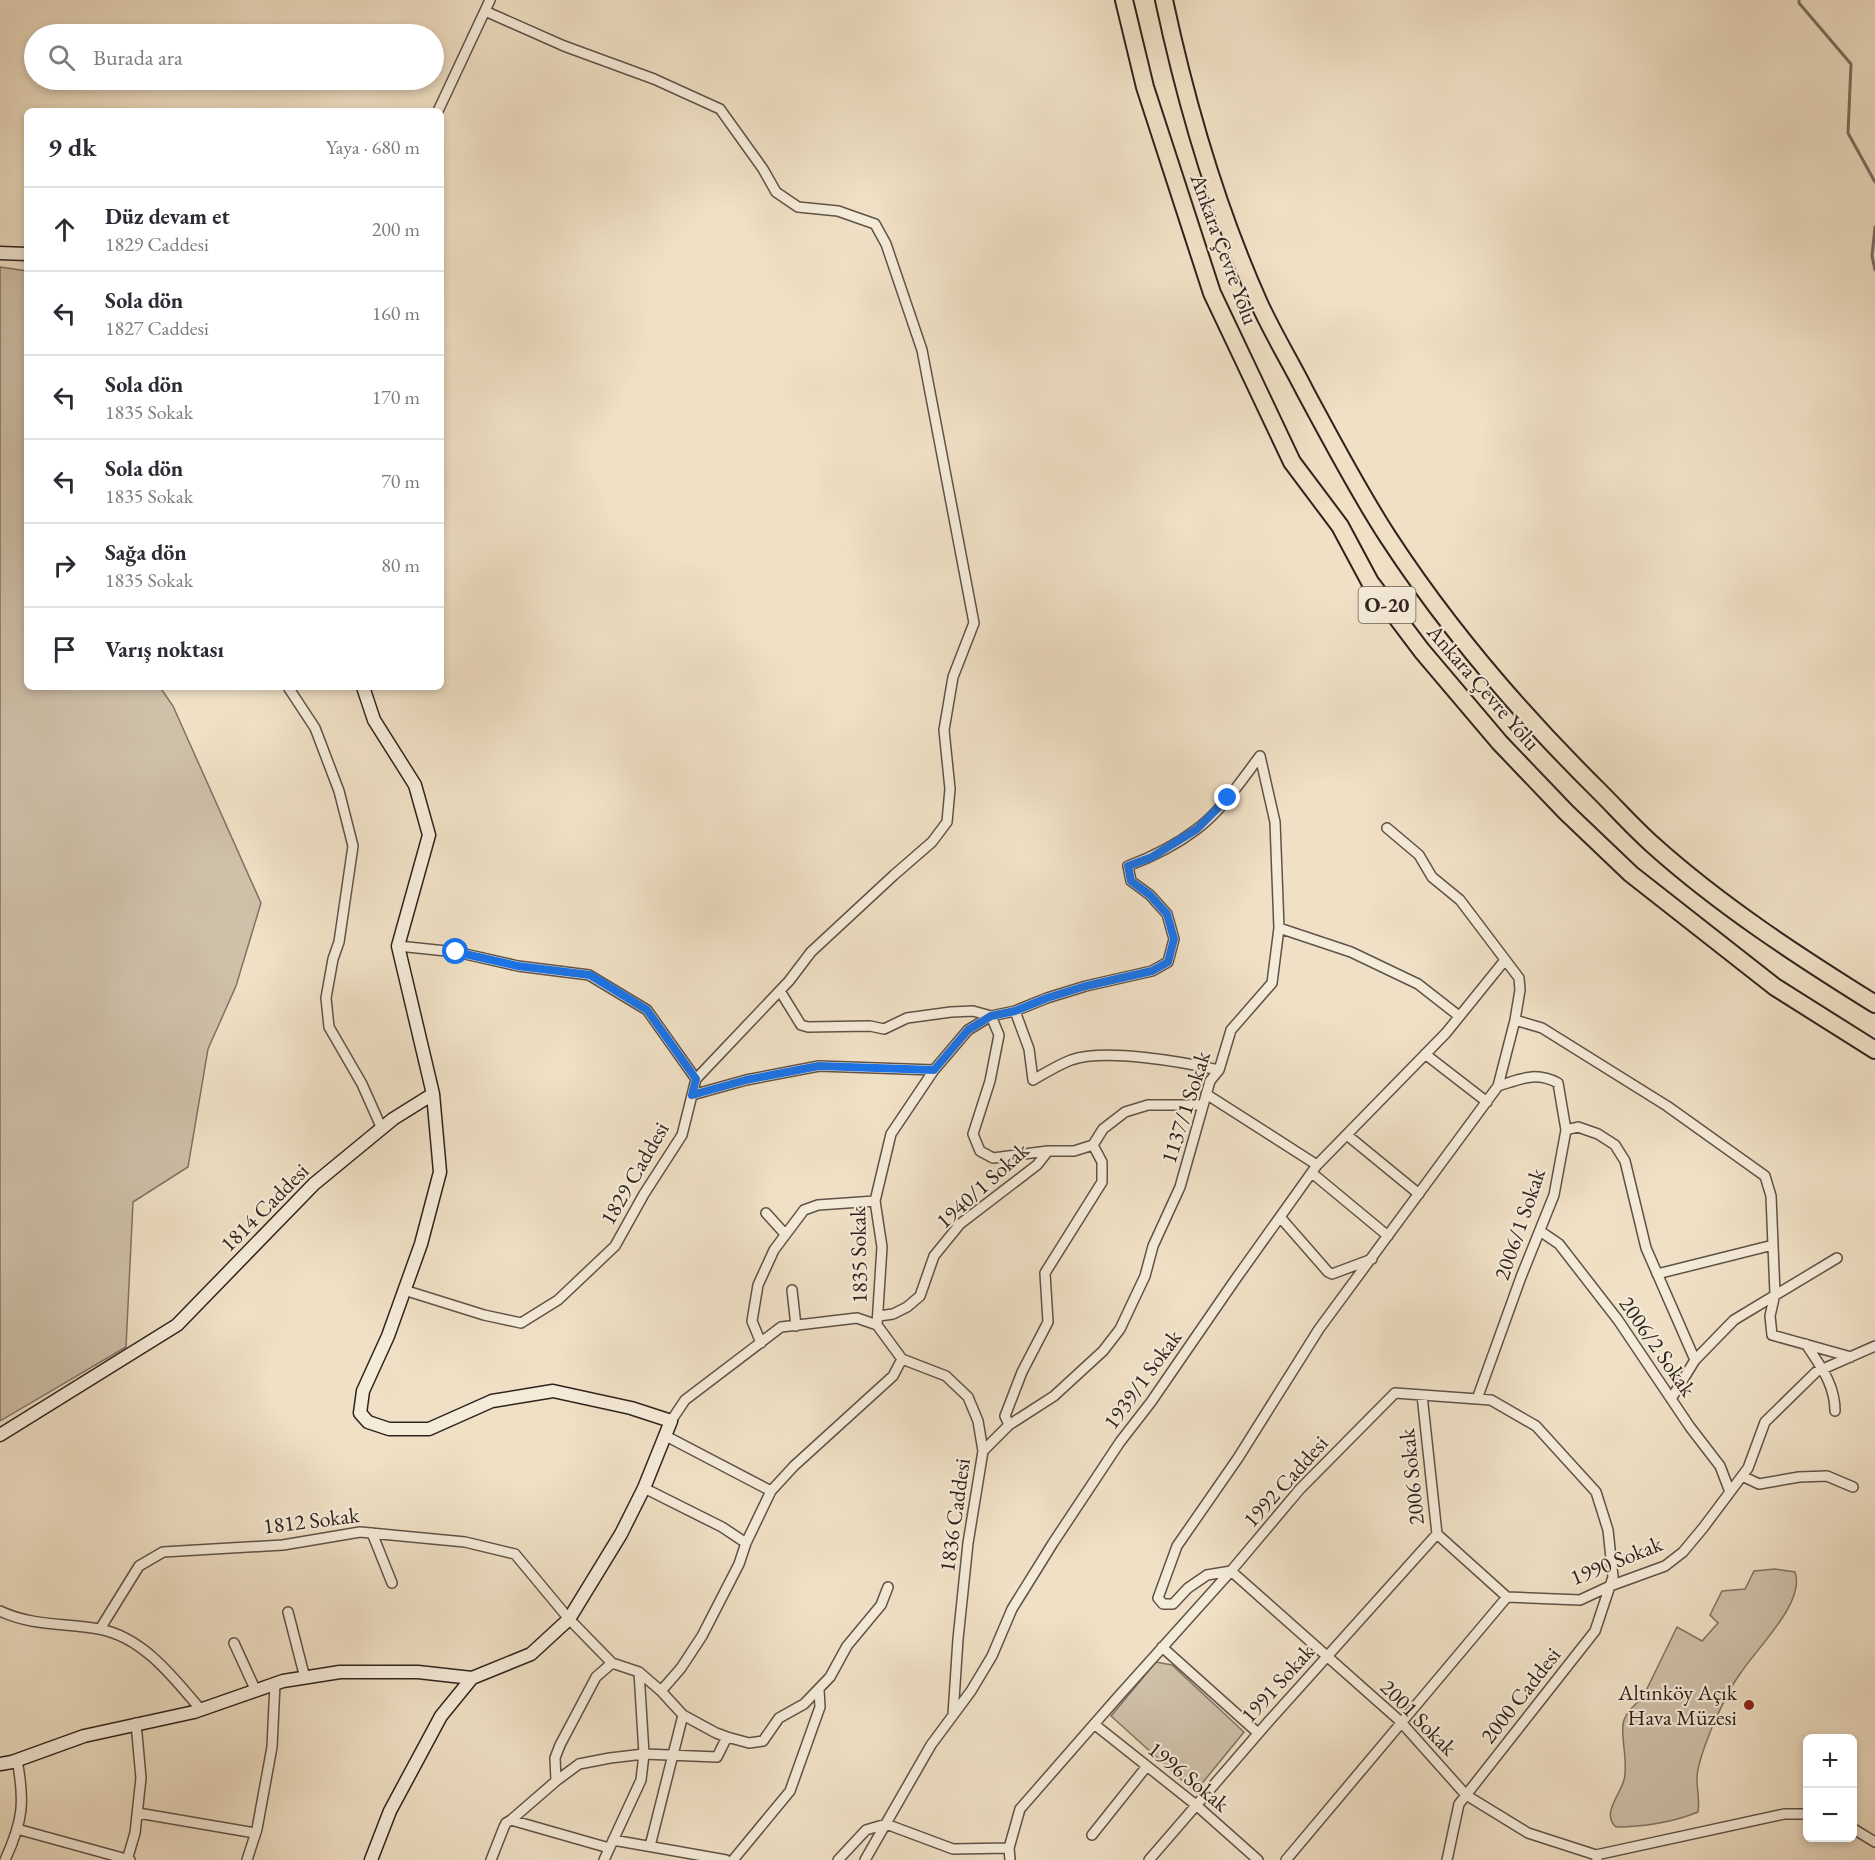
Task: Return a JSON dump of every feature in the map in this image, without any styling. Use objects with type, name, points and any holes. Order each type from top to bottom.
[{"type":"highway","name":"Ankara Çevre Yolu","points":[[1124,0],[1145,87],[1212,293],[1293,462],[1340,526],[1370,582],[1422,651],[1500,743],[1566,812],[1631,874],[1775,987],[1875,1050]]},
{"type":"highway","name":"Ankara Çevre Yolu","points":[[1164,0],[1174,47],[1205,158],[1234,244],[1260,305],[1328,433],[1387,536],[1450,625],[1552,744],[1653,844],[1702,885],[1790,951],[1875,1004]]},
{"type":"street","points":[[439,108],[490,0]]},
{"type":"street","points":[[398,946],[456,952],[518,966],[590,975],[647,1010],[696,1079],[780,991],[811,952],[932,842],[947,822],[950,789],[944,730],[953,677],[974,623],[922,350],[886,244],[875,224],[838,211],[798,207],[776,192],[763,169],[720,110],[654,79],[564,45],[485,11]]},
{"type":"street","points":[[0,253],[24,254]]},
{"type":"street","points":[[290,690],[315,728],[339,791],[353,846],[339,942],[333,959],[326,998],[329,1027],[362,1084],[382,1129]]},
{"type":"street","points":[[364,690],[374,720],[415,785],[429,835],[415,893],[398,946],[433,1094],[440,1172],[421,1244],[388,1336],[363,1391],[360,1413],[368,1422],[389,1429],[429,1429],[492,1401],[553,1391],[631,1408],[671,1421]]},
{"type":"street","name":"1137/1 Sokak","points":[[983,1451],[1009,1425],[1054,1396],[1103,1351],[1120,1329],[1145,1276],[1153,1246],[1180,1187],[1210,1081],[1219,1070],[1231,1030],[1272,983],[1279,928],[1275,822],[1260,756]]},
{"type":"street","name":"1835 Sokak","points":[[878,1320],[882,1247],[875,1201],[891,1134],[934,1070],[968,1030],[991,1016],[1015,1011],[1086,986],[1152,971],[1168,962],[1174,939],[1167,914],[1150,895],[1131,881],[1128,866],[1152,857],[1197,829],[1228,798],[1260,756]]},
{"type":"street","points":[[1232,1571],[1207,1575],[1188,1588],[1173,1604],[1163,1604],[1158,1598],[1177,1546],[1238,1458],[1319,1329],[1498,1086],[1515,1020],[1521,984],[1519,978],[1460,900],[1432,877],[1419,855],[1387,828]]},
{"type":"street","points":[[1279,928],[1351,952],[1418,984],[1459,1016]]},
{"type":"street","name":"1939/1 Sokak","points":[[865,1860],[931,1745],[971,1691],[987,1665],[1012,1609],[1053,1543],[1120,1442],[1151,1402],[1280,1217],[1315,1169],[1425,1054],[1505,960]]},
{"type":"street","points":[[780,991],[801,1025],[808,1027],[870,1026],[884,1029],[908,1018],[951,1012],[973,1011],[991,1016],[999,1035],[990,1081],[973,1134],[980,1151],[993,1158],[1048,1151]]},
{"type":"street","points":[[1015,1011],[1029,1049],[1033,1080],[1072,1060],[1101,1055],[1174,1061],[1219,1070]]},
{"type":"street","points":[[1515,1020],[1542,1028],[1667,1106],[1765,1176],[1771,1196],[1775,1294],[1770,1316],[1772,1335],[1851,1357]]},
{"type":"street","points":[[1425,1054],[1487,1102]]},
{"type":"street","points":[[692,1095],[746,1080],[819,1066],[934,1070]]},
{"type":"street","name":"2006/1 Sokak","points":[[1477,1399],[1521,1277],[1554,1195],[1566,1130],[1558,1083],[1547,1077],[1530,1076],[1498,1086]]},
{"type":"street","name":"1829 Caddesi","points":[[404,1290],[484,1315],[520,1323],[558,1300],[615,1246],[644,1194],[682,1135],[696,1079]]},
{"type":"street","name":"1814 Caddesi","points":[[0,1435],[177,1325],[314,1184],[393,1119],[433,1094]]},
{"type":"street","points":[[1206,1094],[1315,1169],[1389,1236]]},
{"type":"street","points":[[1009,1425],[1005,1416],[1022,1372],[1048,1322],[1045,1273],[1102,1182],[1102,1162],[1093,1145],[1103,1128],[1125,1112],[1148,1105],[1203,1105]]},
{"type":"street","points":[[1566,1130],[1578,1127],[1598,1134],[1615,1145],[1625,1161],[1646,1248],[1695,1359]]},
{"type":"street","points":[[1347,1135],[1419,1194]]},
{"type":"street","name":"1940/1 Sokak","points":[[878,1320],[907,1307],[921,1296],[934,1256],[960,1224],[1037,1165],[1048,1151],[1074,1151],[1093,1145]]},
{"type":"street","points":[[760,1343],[752,1321],[758,1285],[774,1250],[804,1210],[818,1205],[875,1201]]},
{"type":"street","points":[[766,1213],[785,1234]]},
{"type":"street","points":[[1280,1217],[1328,1272],[1336,1272],[1372,1259]]},
{"type":"street","name":"2006/2 Sokak","points":[[1540,1231],[1559,1244],[1612,1312],[1720,1466],[1730,1492]]},
{"type":"street","points":[[1658,1274],[1773,1245]]},
{"type":"street","points":[[1671,1399],[1695,1359],[1734,1320],[1837,1258]]},
{"type":"street","points":[[792,1290],[796,1326]]},
{"type":"street","points":[[0,1764],[84,1736],[201,1710],[275,1684],[340,1672],[418,1672],[472,1678],[531,1654],[569,1620],[621,1534],[644,1488],[664,1435],[685,1400],[781,1328],[858,1318],[878,1320],[902,1359],[893,1376],[794,1466],[771,1491],[746,1543],[739,1564],[702,1636],[681,1668],[661,1691]]},
{"type":"street","points":[[1806,1344],[1830,1382],[1835,1399],[1835,1411]]},
{"type":"street","name":"1990 Sokak","points":[[1506,1597],[1580,1600],[1610,1586],[1665,1566],[1683,1552],[1748,1468],[1765,1422],[1816,1372],[1875,1346]]},
{"type":"street","name":"1836 Caddesi","points":[[902,1359],[946,1376],[968,1397],[978,1421],[983,1451],[968,1544],[953,1715]]},
{"type":"street","name":"1992 Caddesi","points":[[1010,1860],[1009,1848],[1020,1809],[1232,1571],[1300,1490],[1395,1394],[1491,1400],[1536,1426],[1596,1492],[1608,1530],[1613,1576],[1610,1586]]},
{"type":"street","name":"2006 Sokak","points":[[1422,1395],[1437,1534],[1506,1597]]},
{"type":"street","points":[[664,1435],[771,1491]]},
{"type":"street","points":[[1742,1476],[1759,1484],[1799,1477],[1827,1476],[1852,1486]]},
{"type":"street","points":[[644,1488],[722,1527],[746,1543]]},
{"type":"street","name":"1812 Sokak","points":[[100,1629],[139,1566],[163,1552],[283,1545],[360,1532],[465,1542],[515,1554],[569,1620],[612,1663]]},
{"type":"street","points":[[372,1533],[392,1583]]},
{"type":"street","name":"1991 Sokak","points":[[1149,1860],[1258,1733],[1437,1534]]},
{"type":"street","name":"2001 Sokak","points":[[1232,1571],[1400,1721],[1466,1795],[1528,1833],[1596,1858]]},
{"type":"street","name":"2000 Caddesi","points":[[1447,1860],[1459,1804],[1595,1630],[1610,1586]]},
{"type":"street","points":[[556,1781],[555,1758],[560,1745],[596,1677],[612,1663],[639,1672],[683,1715],[716,1733],[749,1743],[763,1741],[779,1718],[804,1704],[830,1677],[847,1646],[881,1605],[888,1587]]},
{"type":"street","points":[[1286,1860],[1506,1597]]},
{"type":"street","points":[[0,1611],[15,1618],[52,1625],[100,1629],[124,1638],[162,1665],[201,1710]]},
{"type":"street","points":[[288,1612],[305,1678]]},
{"type":"street","points":[[234,1643],[256,1691]]},
{"type":"street","points":[[1162,1647],[1258,1733]]},
{"type":"street","points":[[604,1860],[641,1780],[644,1754],[639,1672]]},
{"type":"street","points":[[371,1860],[390,1811],[441,1716],[472,1678]]},
{"type":"street","points":[[247,1860],[255,1833],[272,1747],[275,1684]]},
{"type":"street","points":[[733,1860],[790,1791],[820,1707],[819,1690]]},
{"type":"street","points":[[650,1846],[683,1715]]},
{"type":"street","points":[[17,1829],[128,1860],[135,1833],[141,1778],[136,1724]]},
{"type":"street","name":"1996 Sokak","points":[[1094,1724],[1196,1805],[1258,1860]]},
{"type":"street","points":[[491,1860],[506,1822],[579,1764],[644,1754],[717,1757],[727,1737]]},
{"type":"street","points":[[5,1860],[17,1829],[22,1790],[17,1760]]},
{"type":"street","points":[[1092,1835],[1147,1766]]},
{"type":"street","points":[[138,1813],[255,1833]]},
{"type":"street","points":[[1596,1858],[1784,1814],[1803,1814]]},
{"type":"street","points":[[511,1820],[611,1844],[650,1846],[726,1860]]},
{"type":"street","points":[[838,1860],[866,1830],[886,1824],[953,1849],[1009,1848]]},
{"type":"street","points":[[1857,1831],[1875,1842]]},
{"type":"shaded area","points":[[0,267],[24,271],[24,690],[162,690],[173,706],[261,903],[236,986],[208,1049],[188,1167],[133,1202],[126,1347],[0,1421]]},
{"type":"shaded area","points":[[1775,1569],[1795,1572],[1796,1584],[1793,1597],[1778,1625],[1734,1683],[1715,1721],[1704,1747],[1697,1773],[1698,1812],[1658,1823],[1616,1827],[1610,1816],[1624,1780],[1624,1720],[1642,1699],[1677,1627],[1702,1641],[1718,1623],[1710,1615],[1722,1591],[1745,1589],[1754,1571]]},
{"type":"shaded area","points":[[1156,1662],[1172,1665],[1244,1732],[1195,1792],[1111,1716]]},
{"type":"waterway","points":[[1799,0],[1799,3],[1851,64],[1848,133],[1875,182]]},
{"type":"waterway","points":[[1875,227],[1872,256],[1875,270]]},
{"type":"place","name":"Altınköy Açık Hava Müzesi","points":[[1749,1705]]},
{"type":"route","points":[[456,952],[518,966],[590,975],[647,1010],[696,1079],[692,1095],[746,1080],[819,1066],[934,1070],[968,1030],[991,1016],[1015,1011],[1086,986],[1152,971],[1168,962],[1174,939],[1167,914],[1150,895],[1131,881],[1128,866],[1152,857],[1197,829],[1228,798]]}]
